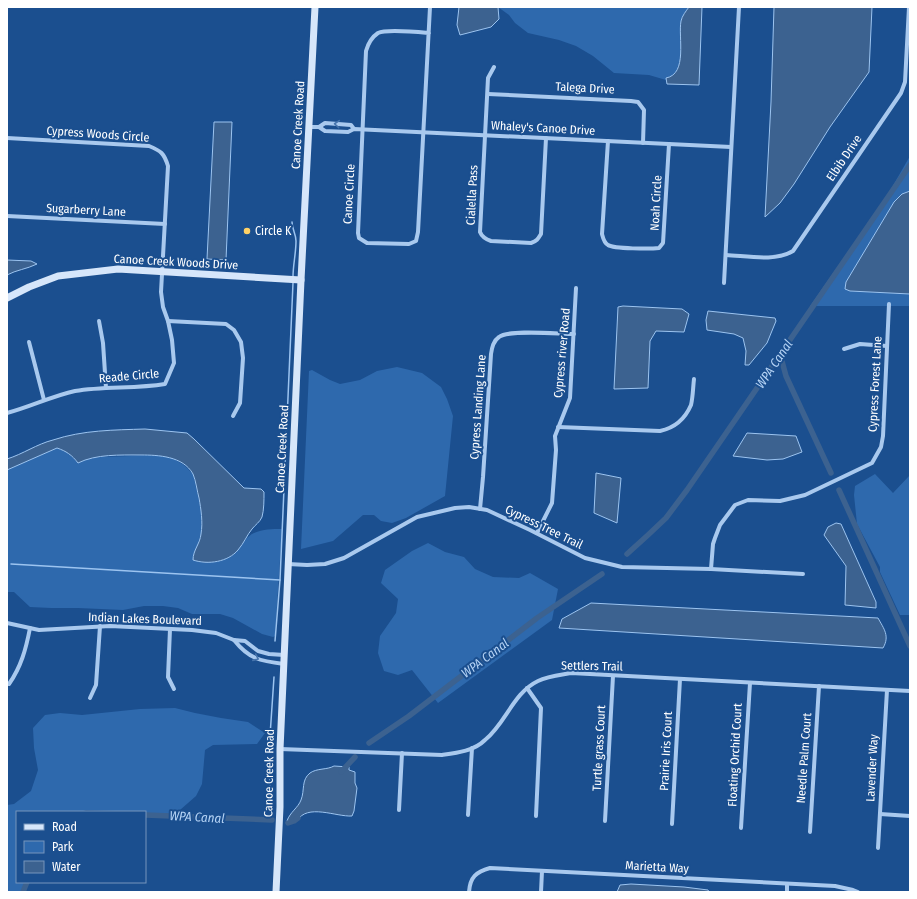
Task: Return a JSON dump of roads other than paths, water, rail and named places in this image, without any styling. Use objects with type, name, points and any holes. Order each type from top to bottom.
[{"type":"main road","name":"Canoe Creek Road","points":[[276,892],[280,807],[280,749],[288,564],[315,7]]},
{"type":"main road","name":"Canoe Creek Woods Drive","points":[[7,298],[29,286],[58,276],[118,269],[301,280]]},
{"type":"street","name":"Canoe Circle","points":[[429,33],[379,32],[368,44],[366,51],[358,233],[359,238],[367,243],[409,244],[416,241],[418,232],[424,132],[429,33],[430,7]]},
{"type":"street","points":[[724,284],[739,7]]},
{"type":"street","name":"Elbib Drive","points":[[726,255],[776,257],[785,255],[792,251],[901,93],[905,82],[909,7]]},
{"type":"street","name":"Cialella Pass","points":[[494,67],[488,78],[480,232],[485,239],[499,242],[531,243],[536,241],[541,234],[546,138]]},
{"type":"street","name":"Talega Drive","points":[[488,94],[630,100],[638,102],[644,110],[643,143]]},
{"type":"street","name":"Whaley's Canoe Drive","points":[[319,127],[325,123],[351,125],[354,129]]},
{"type":"street","name":"Whaley's Canoe Drive","points":[[310,126],[319,127],[325,131],[348,132],[354,129],[362,129],[731,147]]},
{"type":"street","name":"Cypress Woods Circle","points":[[7,138],[149,146],[159,150],[165,157],[168,166],[161,271]]},
{"type":"street","name":"Noah Circle","points":[[608,141],[602,234],[607,245],[622,248],[653,249],[659,248],[663,243],[669,144]]},
{"type":"street","name":"Sugarberry Lane","points":[[7,216],[165,224]]},
{"type":"street","name":"Reade Circle","points":[[7,412],[75,391],[165,384],[174,363],[172,340],[168,320],[163,307],[161,271]]},
{"type":"street","name":"Cypress river Road","points":[[537,533],[552,503],[556,450],[555,436],[570,398],[576,288]]},
{"type":"street","name":"Cypress Forest Lane","points":[[712,569],[713,544],[720,524],[736,505],[748,500],[780,502],[805,495],[872,463],[881,447],[883,436],[889,304]]},
{"type":"street","points":[[168,320],[226,324],[234,330],[241,342],[243,358],[240,403],[233,416]]},
{"type":"street","points":[[100,321],[106,388]]},
{"type":"street","name":"Cypress Landing Lane","points":[[480,509],[491,354],[494,343],[499,337],[506,334],[574,334]]},
{"type":"street","points":[[29,342],[44,400]]},
{"type":"street","points":[[844,349],[860,344],[887,346]]},
{"type":"street","points":[[558,427],[660,431],[668,429],[678,423],[691,405],[694,379]]},
{"type":"street","name":"Cypress Tree Trail","points":[[288,564],[325,564],[344,558],[417,517],[469,506],[487,510],[586,558],[622,567],[712,569],[803,574]]},
{"type":"street","name":"Indian Lakes Boulevard","points":[[7,623],[39,630],[100,626],[192,630],[216,633],[234,640],[245,641],[258,651],[269,654],[284,655]]},
{"type":"street","points":[[90,698],[96,685],[100,626]]},
{"type":"street","points":[[9,684],[16,675],[26,651],[30,628]]},
{"type":"street","points":[[170,628],[168,677],[174,689]]},
{"type":"street","name":"Indian Lakes Boulevard","points":[[234,640],[241,648],[257,660],[284,664]]},
{"type":"street","name":"Settlers Trail","points":[[280,749],[442,755],[459,753],[485,741],[495,731],[516,699],[527,688],[538,681],[553,676],[571,673],[910,691]]},
{"type":"street","name":"Turtle grass Court","points":[[604,821],[613,676]]},
{"type":"street","name":"Prairie Iris Court","points":[[672,824],[680,679]]},
{"type":"street","name":"Floating Orchid Court","points":[[741,828],[750,683]]},
{"type":"street","name":"Needle Palm Court","points":[[810,832],[819,686]]},
{"type":"street","points":[[527,688],[541,708],[536,816]]},
{"type":"street","name":"Lavender Way","points":[[878,848],[887,690]]},
{"type":"street","points":[[468,815],[472,748]]},
{"type":"street","points":[[399,810],[402,753]]},
{"type":"street","points":[[880,814],[910,816]]},
{"type":"street","name":"Marietta Way","points":[[468,892],[475,875],[480,871],[496,868],[835,886],[858,892]]},
{"type":"street","points":[[541,892],[542,871]]},
{"type":"street","points":[[787,884],[787,892]]},
{"type":"water","points":[[459,7],[498,7],[499,19],[491,27],[460,35],[457,25]]},
{"type":"water","points":[[689,7],[702,7],[699,85],[667,84],[666,78],[673,75],[680,62],[681,21],[683,15]]},
{"type":"water","points":[[774,7],[872,7],[869,72],[830,127],[794,184],[780,203],[765,217],[771,102]]},
{"type":"water","points":[[214,122],[232,122],[226,260],[207,259]]},
{"type":"water","points":[[910,191],[910,294],[850,291],[845,289],[846,282],[894,202],[902,194]]},
{"type":"water","points":[[7,260],[31,261],[37,264],[7,275]]},
{"type":"water","points":[[618,307],[682,309],[689,314],[684,332],[656,331],[650,341],[648,388],[614,389]]},
{"type":"water","points":[[708,311],[775,318],[776,321],[767,343],[749,365],[745,365],[746,351],[743,338],[734,334],[707,330],[706,320]]},
{"type":"water","points":[[145,429],[187,433],[244,488],[261,489],[264,492],[264,508],[262,517],[234,554],[223,560],[211,562],[193,560],[202,529],[200,502],[193,474],[189,468],[177,460],[155,455],[117,455],[92,458],[78,463],[69,454],[57,448],[7,470],[7,459],[53,440],[87,432]]},
{"type":"water","points":[[747,433],[796,436],[802,452],[783,459],[767,460],[733,456]]},
{"type":"water","points":[[596,473],[621,478],[617,523],[594,513]]},
{"type":"water","points":[[836,523],[841,524],[876,602],[876,608],[845,605],[846,566],[824,535],[828,527]]},
{"type":"water","points":[[591,603],[878,618],[885,633],[886,640],[883,648],[559,628],[562,619]]},
{"type":"water","points":[[334,766],[349,767],[349,770],[355,772],[355,783],[357,788],[352,816],[315,812],[302,816],[297,821],[287,821],[301,800],[304,782],[307,776],[313,771]]},
{"type":"water","points":[[631,884],[684,887],[708,890],[709,892],[617,892],[620,885]]},
{"type":"waterway","name":"WPA Canal","points":[[627,554],[666,518],[687,490],[910,165]]},
{"type":"waterway","points":[[292,222],[296,241],[293,277]]},
{"type":"waterway","points":[[280,580],[293,283]]},
{"type":"waterway","points":[[780,354],[786,376],[831,473]]},
{"type":"waterway","points":[[839,490],[910,646]]},
{"type":"waterway","points":[[11,564],[280,580],[275,641]]},
{"type":"waterway","name":"WPA Canal","points":[[369,743],[409,716],[537,618],[602,574]]},
{"type":"waterway","points":[[270,736],[274,677]]},
{"type":"waterway","name":"WPA Canal","points":[[341,772],[355,757]]},
{"type":"waterway","points":[[270,760],[270,810]]},
{"type":"waterway","name":"WPA Canal","points":[[146,815],[272,820]]},
{"type":"waterway","name":"WPA Canal","points":[[288,823],[298,818]]},
{"type":"waterway","name":"WPA Canal","points":[[23,892],[27,883]]},
{"type":"place","name":"Circle K","points":[[247,231]]}]
